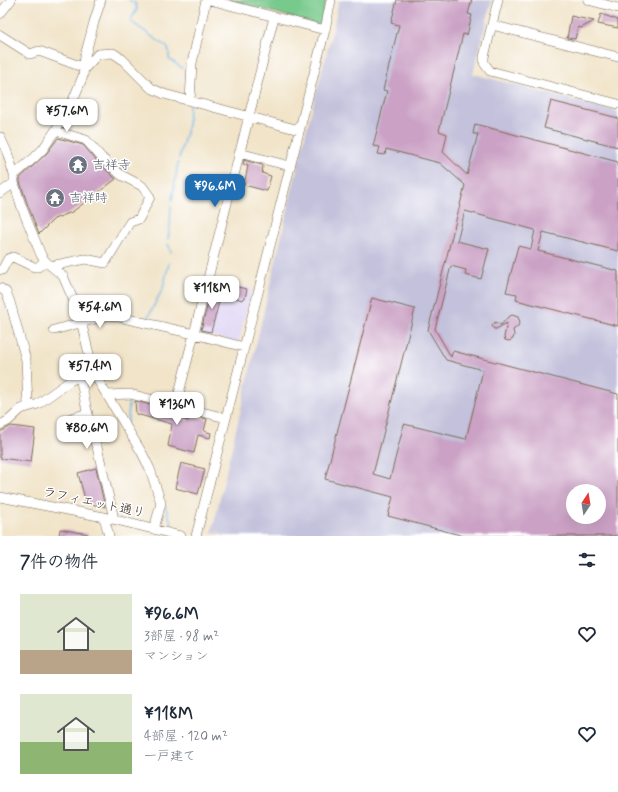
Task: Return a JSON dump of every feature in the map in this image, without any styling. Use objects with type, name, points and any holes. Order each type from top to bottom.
[{"type":"street","points":[[0,14],[11,0]]},
{"type":"street","points":[[0,193],[34,158],[56,130],[69,110],[83,76],[85,56],[101,0]]},
{"type":"street","points":[[190,101],[192,63],[206,0]]},
{"type":"street","points":[[210,0],[325,30]]},
{"type":"street","points":[[196,536],[325,30],[331,0]]},
{"type":"street","points":[[498,0],[484,57],[484,63],[490,71],[618,104]]},
{"type":"street","points":[[588,0],[618,8]]},
{"type":"street","points":[[176,405],[274,17]]},
{"type":"street","points":[[492,25],[618,57]]},
{"type":"street","points":[[0,36],[30,54],[40,51],[85,68]]},
{"type":"street","points":[[85,68],[98,54],[112,54],[122,59],[151,88],[164,94],[299,130]]},
{"type":"street","points":[[2,270],[8,259],[13,257],[34,267],[85,259],[105,263],[130,222],[139,220],[150,197],[142,186],[121,175],[102,158],[86,140],[56,130]]},
{"type":"street","points":[[0,137],[41,255],[48,264],[63,276],[78,313],[93,370],[150,469],[161,503],[154,529]]},
{"type":"street","points":[[239,153],[290,166]]},
{"type":"street","points":[[0,288],[6,292],[10,302],[26,360],[28,406]]},
{"type":"street","points":[[54,330],[110,315],[244,346]]},
{"type":"street","points":[[0,425],[10,420],[16,412],[28,406],[38,404],[70,381],[93,370]]},
{"type":"street","points":[[80,376],[92,435],[97,446],[114,519]]},
{"type":"street","points":[[107,395],[130,394],[226,418]]},
{"type":"street","points":[[65,420],[88,413]]},
{"type":"street","name":"ラフィエット通り","points":[[0,497],[114,519],[181,536]]},
{"type":"street","points":[[104,517],[109,536]]},
{"type":"shaded area","points":[[339,0],[492,0],[473,74],[618,112],[618,536],[226,536],[212,532],[306,132],[332,33]]},
{"type":"shaded area","points":[[211,279],[252,289],[239,340],[235,342],[199,333]]},
{"type":"green space","points":[[229,0],[326,0],[320,25]]},
{"type":"building","points":[[397,0],[472,0],[468,14],[472,15],[467,35],[463,34],[439,131],[447,134],[443,152],[467,175],[478,134],[473,134],[475,124],[618,162],[618,251],[543,232],[538,251],[618,271],[618,326],[516,300],[517,294],[506,292],[518,246],[531,249],[535,230],[465,211],[457,241],[489,249],[481,279],[465,275],[466,270],[451,266],[435,329],[451,357],[453,351],[618,394],[618,536],[464,536],[388,516],[393,497],[325,479],[372,298],[415,309],[373,474],[390,479],[404,424],[466,439],[483,370],[446,360],[428,330],[465,185],[440,163],[386,149],[385,155],[378,154],[380,147],[373,146],[387,91],[383,90],[399,25],[391,23]]},
{"type":"building","points":[[601,14],[618,20],[618,28],[598,24]]},
{"type":"building","points":[[571,16],[594,21],[581,28],[578,27],[575,39],[567,38]]},
{"type":"building","points":[[551,101],[618,118],[618,147],[544,128]]},
{"type":"building","name":"吉祥時","points":[[58,138],[83,145],[116,179],[72,212],[54,219],[39,234],[28,206],[20,178],[47,153]]},
{"type":"building","points":[[244,160],[262,165],[262,173],[271,176],[267,191],[244,185],[248,166],[243,165]]},
{"type":"building","points":[[228,285],[247,289],[245,298],[242,300],[226,294]]},
{"type":"building","points":[[212,288],[222,291],[211,332],[201,330]]},
{"type":"building","points":[[512,315],[518,317],[520,322],[513,330],[513,339],[509,341],[505,340],[504,337],[507,323],[496,329],[492,326],[495,322],[501,325],[508,317]]},
{"type":"building","points":[[135,401],[171,410],[169,416],[188,421],[190,415],[207,419],[204,431],[211,433],[210,438],[198,435],[194,453],[168,446],[172,424],[136,414]]},
{"type":"building","points":[[11,426],[35,429],[31,462],[0,458],[0,432]]},
{"type":"building","points":[[181,463],[205,469],[198,494],[175,488]]},
{"type":"building","points":[[96,468],[105,507],[86,503],[78,473]]},
{"type":"building","points":[[60,529],[88,534],[87,536],[59,536]]},
{"type":"waterway","points":[[129,0],[135,3],[137,9],[130,21],[167,47],[169,51],[169,59],[182,68]]},
{"type":"waterway","points":[[179,158],[188,125],[189,105]]},
{"type":"waterway","points":[[172,200],[178,163]]},
{"type":"waterway","points":[[168,239],[171,207]]},
{"type":"waterway","points":[[168,244],[171,252]]},
{"type":"waterway","points":[[147,319],[163,288],[169,263]]},
{"type":"waterway","points":[[128,422],[129,400]]},
{"type":"waterway","points":[[165,506],[172,524]]},
{"type":"place","name":"吉祥寺","points":[[78,165]]},
{"type":"place","name":"吉祥時","points":[[55,198]]}]
